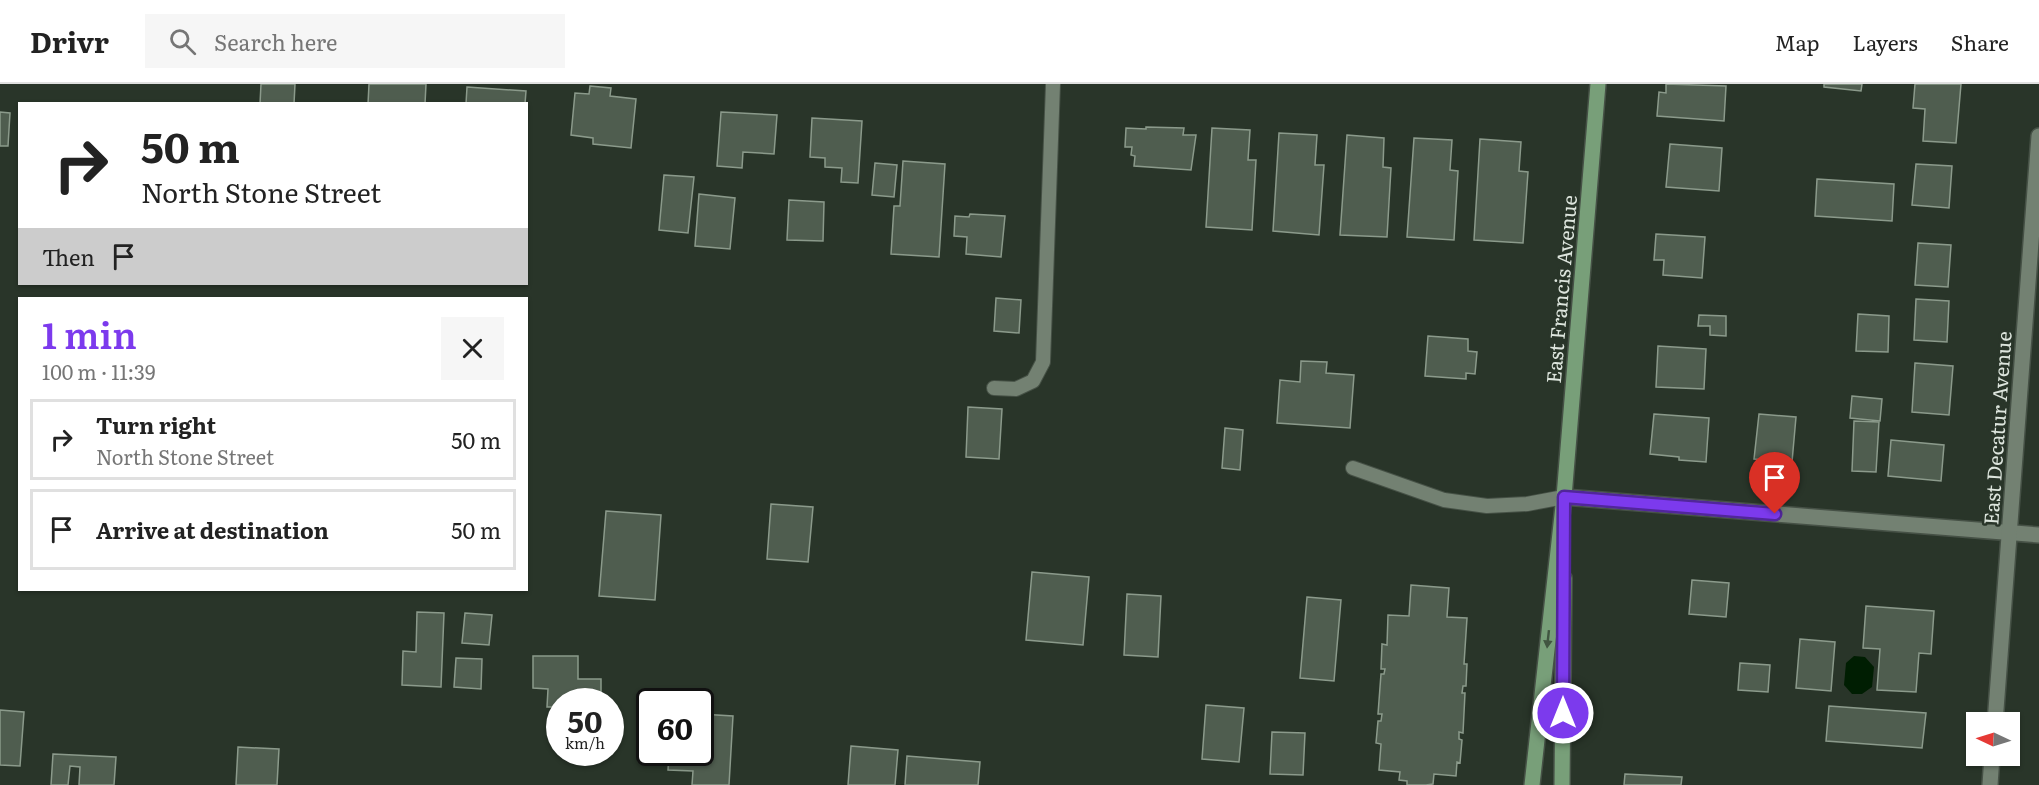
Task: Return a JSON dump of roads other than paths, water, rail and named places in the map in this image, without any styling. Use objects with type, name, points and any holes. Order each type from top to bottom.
[{"type":"main road","name":"East Francis Avenue","points":[[1532,785],[1564,497],[1598,84]]},
{"type":"main road","name":"East Francis Avenue","points":[[1562,785],[1564,497]]},
{"type":"street","name":"East Decatur Avenue","points":[[1996,712],[2039,136]]},
{"type":"street","points":[[1564,497],[2039,535]]},
{"type":"street","points":[[1990,785],[1991,766]]},
{"type":"lane","points":[[994,388],[1016,389],[1034,381],[1043,362],[1042,333],[1053,84]]},
{"type":"lane","points":[[1353,468],[1444,500],[1487,506],[1527,504],[1564,497]]}]
